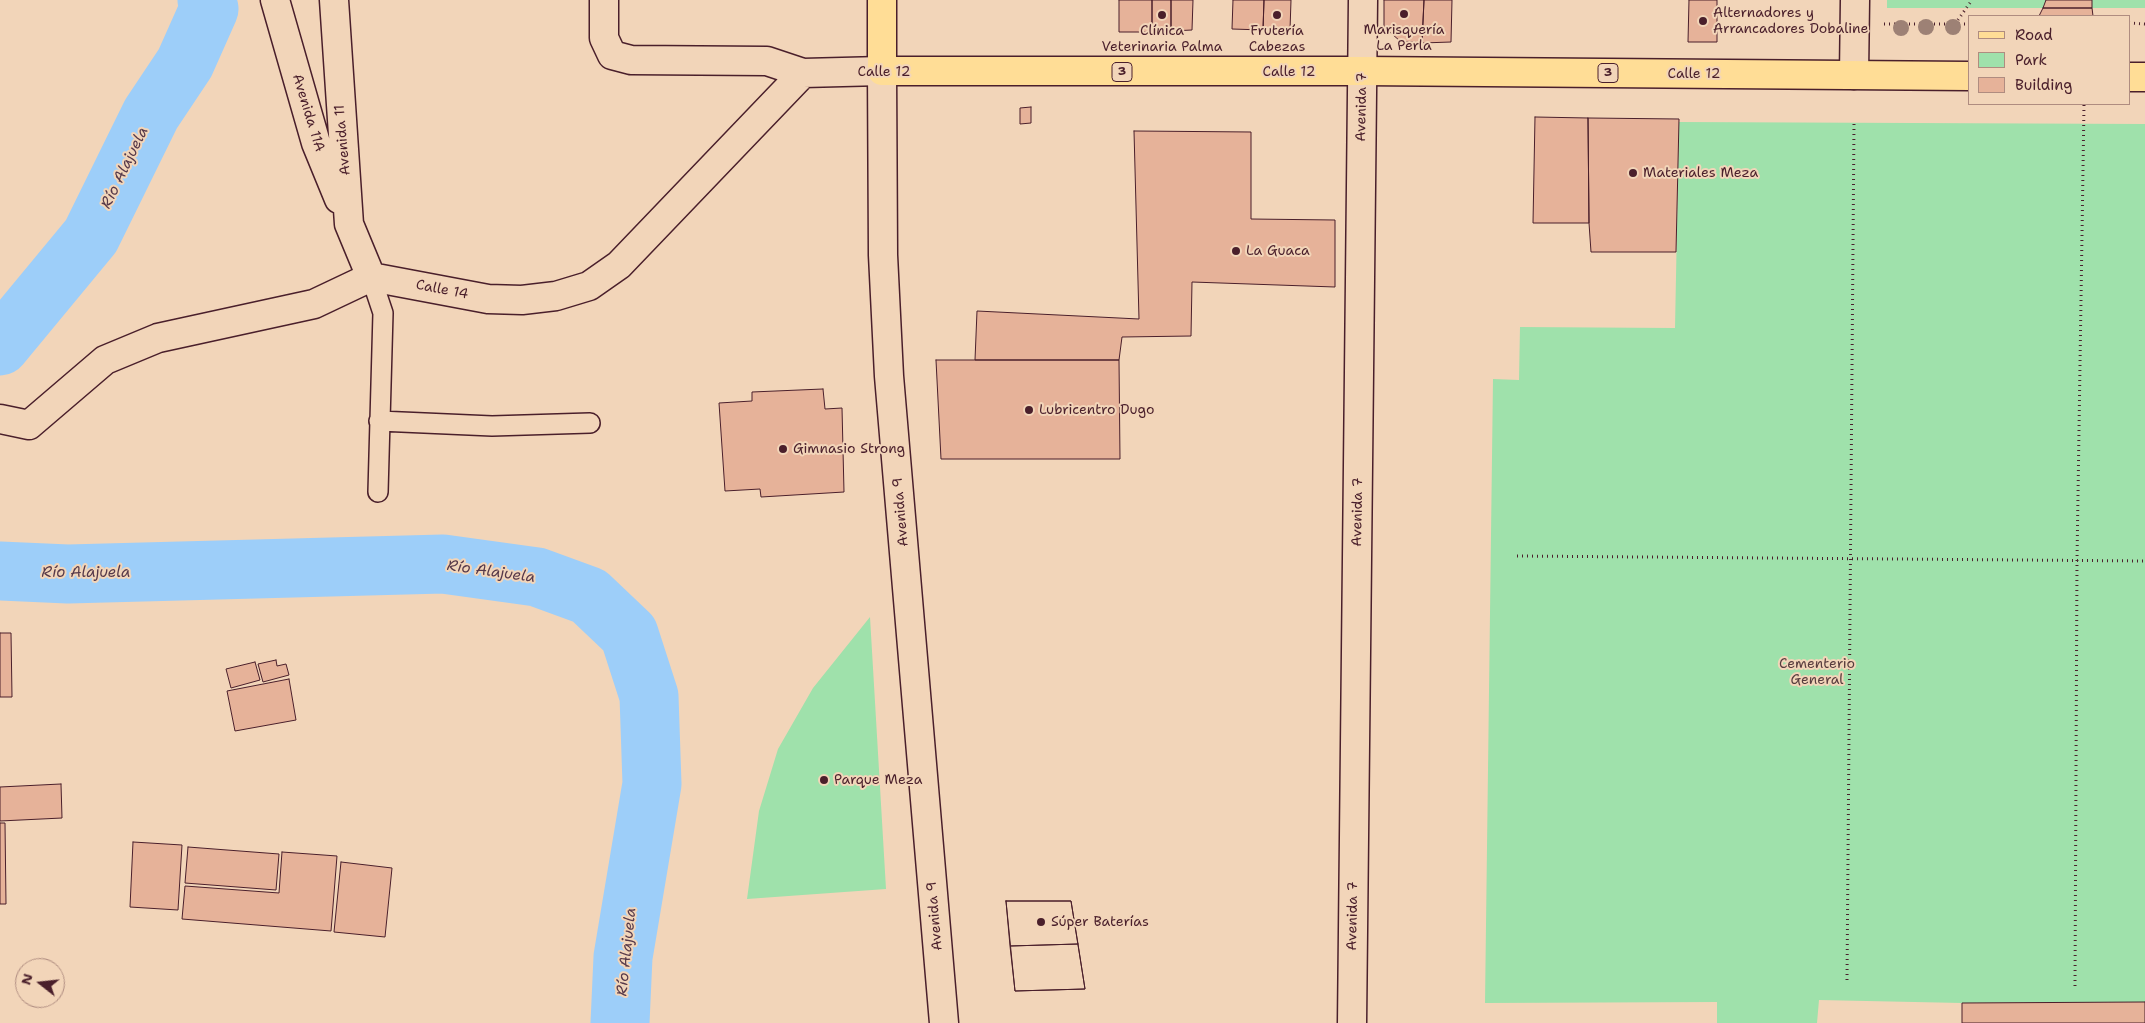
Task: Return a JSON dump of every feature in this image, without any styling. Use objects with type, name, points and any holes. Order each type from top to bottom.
[{"type":"main road","name":"Avenida 9","points":[[882,0],[882,71]]},
{"type":"main road","name":"Calle 12","points":[[882,71],[1362,71],[1968,76]]},
{"type":"main road","points":[[2130,77],[2145,77]]},
{"type":"street","name":"Avenida 11A","points":[[275,0],[316,143],[350,224]]},
{"type":"street","name":"Avenida 11","points":[[334,0],[350,224],[371,277]]},
{"type":"street","name":"Calle 12","points":[[604,0],[604,38],[612,55],[631,60],[767,61],[803,73],[882,71]]},
{"type":"street","name":"Avenida 7","points":[[1352,1023],[1363,0]]},
{"type":"street","points":[[1854,75],[1855,0]]},
{"type":"street","name":"Avenida 9","points":[[882,71],[883,255],[889,376],[944,1023]]},
{"type":"street","name":"Calle 14","points":[[371,277],[488,299],[522,300],[556,296],[589,286],[619,265],[803,73]]},
{"type":"street","points":[[0,419],[29,425],[105,360],[158,338],[314,304],[371,277]]},
{"type":"lane","points":[[371,277],[382,313],[378,492]]},
{"type":"lane","points":[[380,421],[492,426],[590,423]]},
{"type":"path","points":[[1954,24],[1972,0]]},
{"type":"path","points":[[2130,23],[2145,24]]},
{"type":"path","points":[[1878,24],[1968,24]]},
{"type":"path","points":[[2075,986],[2077,560],[2084,105]]},
{"type":"path","points":[[1847,980],[1854,123]]},
{"type":"path","points":[[1517,556],[2145,561]]},
{"type":"green space","points":[[1887,0],[2145,0],[2145,8],[1887,8]]},
{"type":"green space","name":"Cementerio General","points":[[1679,122],[2145,124],[2145,1002],[1962,1003],[1819,1000],[1817,1023],[1717,1023],[1717,1002],[1485,1003],[1493,379],[1519,380],[1520,327],[1675,328]]},
{"type":"green space","name":"Parque Meza","points":[[870,617],[886,889],[747,899],[759,811],[778,749],[813,688]]},
{"type":"building","points":[[1119,0],[1152,0],[1152,32],[1119,32]]},
{"type":"building","name":"Clínica Veterinaria Palma","points":[[1152,0],[1171,0],[1171,31],[1152,32]]},
{"type":"building","points":[[1171,0],[1193,0],[1192,30],[1171,31]]},
{"type":"building","points":[[1233,0],[1264,0],[1263,30],[1232,29]]},
{"type":"building","name":"Frutería Cabezas","points":[[1264,0],[1291,0],[1290,30],[1263,30]]},
{"type":"building","name":"Marisquería La Perla","points":[[1384,0],[1424,0],[1422,43],[1400,41],[1384,27]]},
{"type":"building","points":[[1424,0],[1452,0],[1451,42],[1422,43]]},
{"type":"building","name":"Alternadores y Arrancadores Dobaline","points":[[1689,0],[1717,0],[1717,42],[1688,42]]},
{"type":"building","points":[[2046,0],[2092,0],[2092,8],[2043,8]]},
{"type":"building","points":[[2043,8],[2092,8],[2093,15],[2040,15]]},
{"type":"building","points":[[1031,107],[1031,123],[1020,124],[1020,108]]},
{"type":"building","points":[[1535,117],[1588,118],[1589,223],[1533,223]]},
{"type":"building","name":"Materiales Meza","points":[[1588,118],[1679,119],[1676,252],[1591,252]]},
{"type":"building","name":"La Guaca","points":[[1134,131],[1251,132],[1251,219],[1335,220],[1335,287],[1192,282],[1191,336],[1122,337],[1119,360],[975,360],[977,311],[1139,319]]},
{"type":"building","name":"Lubricentro Dugo","points":[[936,360],[1119,360],[1120,459],[941,459]]},
{"type":"building","name":"Gimnasio Strong","points":[[823,389],[825,409],[842,408],[844,492],[761,497],[760,489],[725,491],[719,403],[752,401],[752,392]]},
{"type":"building","points":[[0,633],[11,633],[12,697],[0,697]]},
{"type":"building","points":[[276,660],[277,666],[286,664],[289,675],[263,682],[258,664]]},
{"type":"building","points":[[255,662],[260,680],[231,688],[226,669]]},
{"type":"building","points":[[289,679],[296,720],[235,731],[227,691]]},
{"type":"building","points":[[61,784],[62,818],[0,821],[0,787]]},
{"type":"building","points":[[0,823],[5,823],[6,904],[0,904]]},
{"type":"building","points":[[133,842],[182,845],[178,910],[130,907]]},
{"type":"building","points":[[188,847],[279,854],[276,890],[185,883]]},
{"type":"building","points":[[282,852],[337,856],[331,931],[182,919],[185,886],[279,893]]},
{"type":"building","points":[[341,862],[392,868],[385,937],[334,932]]},
{"type":"building","points":[[1006,901],[1071,901],[1085,989],[1015,991]]},
{"type":"building","name":"Súper Baterías","points":[[1006,901],[1071,901],[1078,944],[1010,946]]},
{"type":"building","points":[[1078,944],[1085,989],[1015,991],[1010,946]]},
{"type":"building","points":[[2145,1002],[2145,1023],[1962,1023],[1962,1003]]},
{"type":"waterway","name":"Río Alajuela","points":[[0,346],[91,236],[151,114],[185,63],[209,9],[207,0]]},
{"type":"waterway","name":"Río Alajuela","points":[[0,571],[68,574],[443,564],[537,577],[589,596],[629,634],[649,696],[652,784],[623,957],[620,1023]]},
{"type":"place","name":"Marisquería La Perla","points":[[1404,14]]},
{"type":"place","name":"Clínica Veterinaria Palma","points":[[1162,15]]},
{"type":"place","name":"Frutería Cabezas","points":[[1277,15]]},
{"type":"place","name":"Alternadores y Arrancadores Dobaline","points":[[1703,21]]},
{"type":"place","name":"Materiales Meza","points":[[1633,173]]},
{"type":"place","name":"La Guaca","points":[[1236,251]]},
{"type":"place","name":"Lubricentro Dugo","points":[[1029,410]]},
{"type":"place","name":"Gimnasio Strong","points":[[783,449]]},
{"type":"place","name":"Parque Meza","points":[[824,780]]},
{"type":"place","name":"Súper Baterías","points":[[1041,922]]}]
